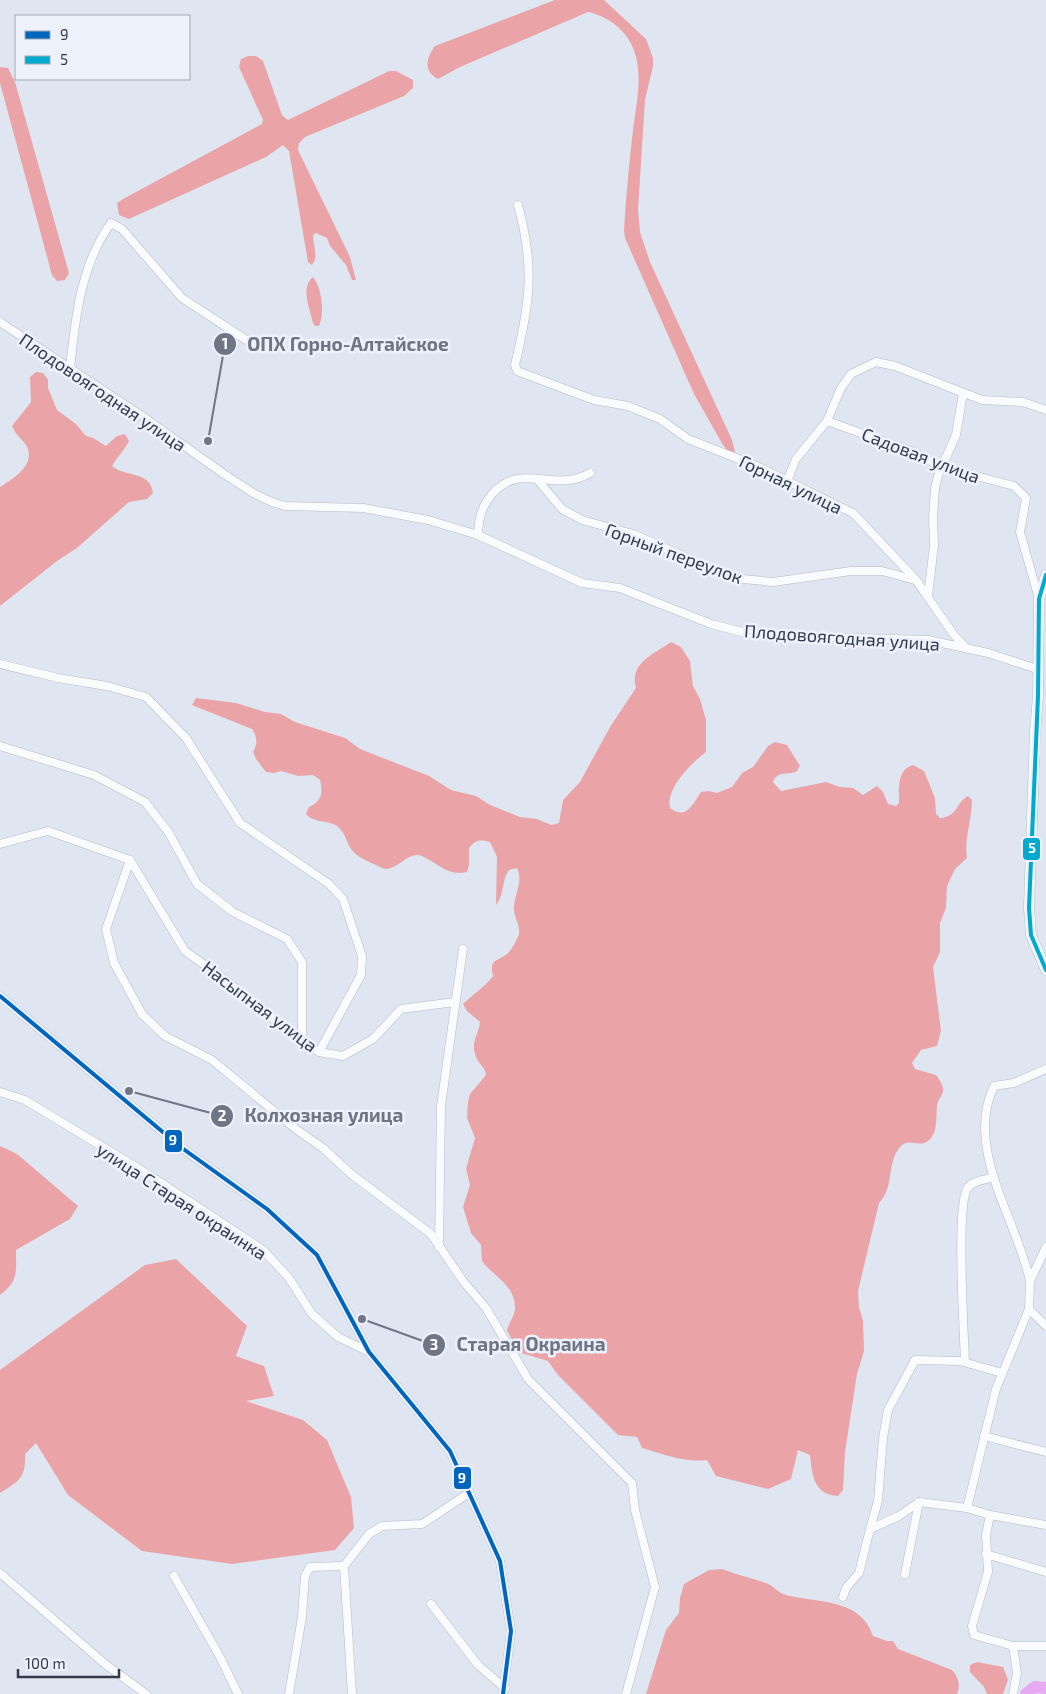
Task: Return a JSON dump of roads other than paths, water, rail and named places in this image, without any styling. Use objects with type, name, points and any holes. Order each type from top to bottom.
[{"type":"main road","points":[[1046,575],[1039,599],[1037,668],[1042,696],[1035,732],[1029,920],[1031,935],[1046,970]]},
{"type":"street","name":"Горная улица","points":[[518,205],[527,248],[530,294],[526,325],[515,365],[517,371],[594,400],[628,406],[660,419],[696,443],[730,455],[852,513],[916,580],[954,635],[966,648]]},
{"type":"street","points":[[70,369],[74,329],[85,277],[98,240],[111,223],[122,229],[182,298],[257,346]]},
{"type":"street","name":"Плодовоягодная улица","points":[[0,322],[253,493],[272,502],[285,506],[363,508],[428,520],[478,535],[582,583],[620,588],[710,624],[754,635],[928,640],[966,648],[1037,668]]},
{"type":"street","points":[[787,481],[796,459],[827,421],[841,388],[851,374],[876,362],[895,366],[982,400],[1023,402],[1046,410]]},
{"type":"street","points":[[928,596],[934,545],[933,502],[938,472],[956,435],[963,393]]},
{"type":"street","name":"Садовая улица","points":[[827,421],[911,451],[942,467],[1014,486],[1021,491],[1026,498],[1020,532],[1039,599]]},
{"type":"street","points":[[478,535],[480,510],[502,484],[513,479],[526,477],[566,482],[581,478],[590,473]]},
{"type":"street","name":"Горный переулок","points":[[537,479],[562,509],[582,520],[633,534],[733,578],[773,582],[851,571],[882,572],[916,580]]},
{"type":"street","points":[[0,664],[58,678],[108,686],[146,697],[186,738],[240,822],[329,884],[342,900],[362,956],[361,975],[319,1052]]},
{"type":"street","points":[[0,746],[94,774],[145,802],[168,833],[197,884],[233,912],[287,939],[302,962],[302,1038]]},
{"type":"street","points":[[0,844],[48,831],[130,860],[106,929],[114,963],[142,1014],[165,1036],[212,1060],[297,1130],[323,1148],[351,1174],[431,1234],[463,1281],[486,1308],[528,1379],[632,1482],[635,1510],[655,1587],[626,1694]]},
{"type":"street","name":"Насыпная улица","points":[[130,860],[185,951],[227,982],[258,1009],[302,1038],[319,1052],[343,1056],[373,1039],[400,1009],[455,1002]]},
{"type":"street","points":[[439,1247],[441,1106],[463,950]]},
{"type":"street","points":[[0,996],[182,1148],[267,1209],[317,1255],[368,1352],[450,1451],[500,1561],[511,1631],[504,1691]]},
{"type":"street","points":[[967,1508],[1002,1372],[1029,1310],[1030,1281],[1025,1256],[994,1177],[985,1146],[989,1095],[994,1086],[1014,1083],[1046,1069]]},
{"type":"street","name":"улица Старая окраинка","points":[[0,1092],[25,1100],[154,1178],[263,1250],[289,1278],[312,1314],[338,1337],[368,1352]]},
{"type":"street","points":[[965,1362],[962,1258],[964,1202],[966,1190],[971,1184],[994,1177]]},
{"type":"street","points":[[1030,1281],[1046,1247]]},
{"type":"street","points":[[1025,1256],[1035,1259],[1042,1256]]},
{"type":"street","points":[[1029,1310],[1046,1326]]},
{"type":"street","points":[[843,1597],[846,1588],[859,1573],[878,1501],[883,1438],[888,1410],[915,1360],[965,1362],[1002,1372]]},
{"type":"street","points":[[984,1436],[1046,1452]]},
{"type":"street","points":[[352,1694],[344,1566],[369,1534],[382,1526],[422,1524],[469,1493]]},
{"type":"street","points":[[870,1530],[885,1524],[919,1502],[967,1508],[990,1515],[1046,1525]]},
{"type":"street","points":[[905,1574],[919,1502]]},
{"type":"street","points":[[990,1515],[986,1554],[988,1572],[972,1626],[974,1635],[1013,1646],[1046,1646]]},
{"type":"street","points":[[986,1554],[1046,1572]]},
{"type":"street","points":[[289,1694],[302,1617],[305,1576],[310,1568],[344,1566]]},
{"type":"street","points":[[0,1573],[105,1664],[146,1694]]},
{"type":"street","points":[[174,1576],[220,1657],[238,1694]]},
{"type":"street","points":[[431,1604],[478,1665],[504,1691]]},
{"type":"street","points":[[1013,1646],[1017,1674],[1013,1694]]},
{"type":"waterway","points":[[1026,1694],[1035,1687],[1046,1688]]},
{"type":"place","name":"ОПХ Горно-Алтайское","points":[[208,441]]},
{"type":"place","name":"Колхозная улица","points":[[129,1091]]},
{"type":"place","name":"Старая Окраина","points":[[362,1319]]}]
